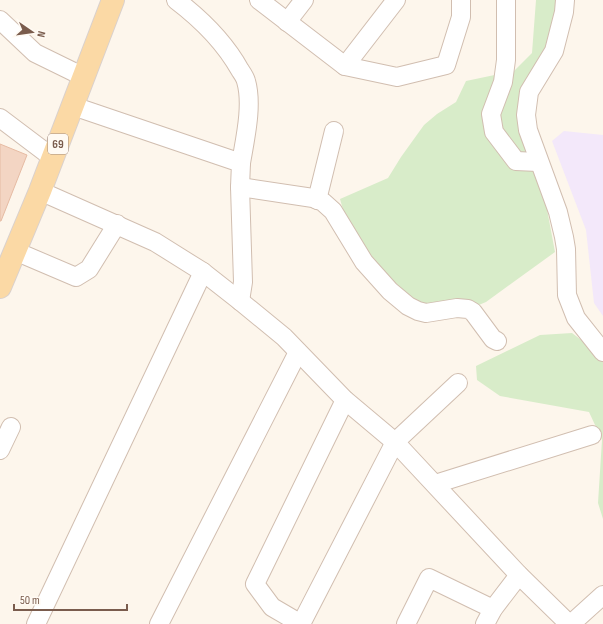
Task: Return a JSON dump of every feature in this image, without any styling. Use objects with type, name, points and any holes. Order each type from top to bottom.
[{"type":"main road","name":"69","points":[[0,286],[40,191],[112,0]]},
{"type":"street","points":[[176,0],[188,9],[212,33],[234,60],[246,80],[249,108],[241,163],[240,187],[243,282],[240,301]]},
{"type":"street","points":[[259,0],[345,66],[398,77],[446,65],[461,17],[461,0]]},
{"type":"street","points":[[287,22],[304,0]]},
{"type":"street","points":[[345,66],[396,0]]},
{"type":"street","points":[[506,0],[506,60],[502,82],[491,114],[494,132],[516,161],[538,162]]},
{"type":"street","points":[[565,0],[564,12],[554,51],[529,92],[526,115],[528,130],[538,162],[558,212],[564,237],[566,249],[567,295],[576,318],[603,352]]},
{"type":"street","points":[[0,20],[35,53],[84,77]]},
{"type":"street","points":[[73,106],[241,163]]},
{"type":"street","points":[[0,118],[52,158]]},
{"type":"street","points":[[317,200],[334,131]]},
{"type":"street","points":[[240,187],[324,202],[334,211],[364,262],[390,291],[408,306],[426,313],[456,308],[468,309],[473,312],[493,339],[497,341]]},
{"type":"street","points":[[40,191],[155,242],[203,272],[284,337],[345,400],[395,442],[519,575],[552,617],[570,624],[603,595]]},
{"type":"street","points":[[15,251],[76,277],[89,269],[117,224]]},
{"type":"street","points":[[36,624],[203,272]]},
{"type":"street","points":[[159,624],[298,352]]},
{"type":"street","points":[[345,400],[255,584],[272,607],[301,624],[395,442],[458,384]]},
{"type":"street","points":[[0,450],[11,427]]},
{"type":"street","points":[[435,484],[592,435]]},
{"type":"street","points":[[406,624],[429,578],[489,617],[519,575]]},
{"type":"shaded area","points":[[564,131],[603,135],[603,316],[594,303],[586,230],[552,141]]},
{"type":"green space","points":[[536,0],[559,0],[546,55],[521,93],[543,188],[555,252],[486,302],[443,320],[412,298],[378,267],[346,220],[340,199],[388,178],[424,125],[437,114],[456,102],[466,81],[514,71],[532,53]]},
{"type":"green space","points":[[572,333],[597,352],[603,362],[603,519],[598,503],[602,440],[589,412],[500,396],[477,380],[476,366],[540,335]]},
{"type":"building","points":[[0,144],[27,155],[1,221],[0,221]]}]
